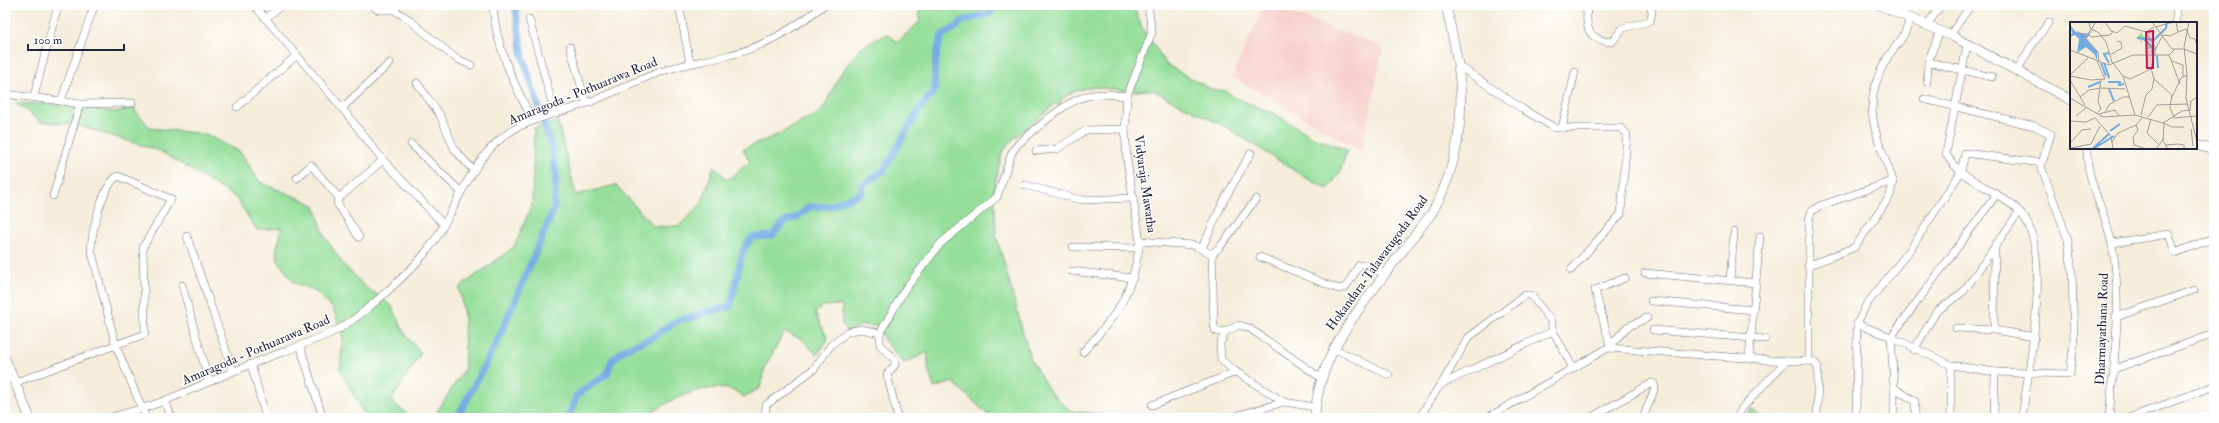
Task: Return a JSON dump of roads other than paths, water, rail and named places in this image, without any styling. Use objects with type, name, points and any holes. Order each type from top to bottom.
[{"type":"main road","name":"Hokandara-Talawatugoda Road","points":[[1315,418],[1315,407],[1321,378],[1333,348],[1347,325],[1432,213],[1440,199],[1453,162],[1461,128],[1459,66],[1446,5]]},
{"type":"main road","points":[[1882,6],[1950,35],[2070,99]]},
{"type":"main road","points":[[2197,145],[2214,150]]},
{"type":"main road","points":[[5,359],[10,380],[30,418]]},
{"type":"street","points":[[34,96],[58,5]]},
{"type":"street","points":[[254,5],[342,108],[383,160],[444,225]]},
{"type":"street","points":[[266,18],[282,5]]},
{"type":"street","points":[[372,5],[378,10],[394,10],[407,18],[455,58],[471,65]]},
{"type":"street","points":[[493,5],[498,36],[512,81],[536,120]]},
{"type":"street","points":[[679,5],[690,63]]},
{"type":"street","name":"Vidyaraja Mawatha","points":[[1148,5],[1152,32],[1127,96],[1127,161],[1140,244],[1193,245],[1212,254]]},
{"type":"street","points":[[1587,5],[1586,24],[1591,34],[1602,41],[1612,42],[1623,28],[1650,21],[1652,13],[1651,5]]},
{"type":"street","points":[[1926,25],[1941,5]]},
{"type":"street","points":[[1950,35],[1971,5]]},
{"type":"street","points":[[2176,5],[2176,22]]},
{"type":"street","points":[[60,101],[94,6]]},
{"type":"street","name":"Amaragoda - Pothuarawa Road","points":[[109,418],[120,416],[165,401],[233,371],[300,346],[338,329],[354,318],[421,259],[431,247],[474,171],[500,139],[517,128],[586,103],[664,70],[731,55],[755,47],[780,35],[821,6]]},
{"type":"street","points":[[1808,266],[1855,248],[1890,196],[1893,181],[1872,120],[1871,108],[1873,92],[1886,60],[1903,37],[1910,18]]},
{"type":"street","points":[[529,19],[555,114]]},
{"type":"street","points":[[2017,71],[2030,48],[2049,22]]},
{"type":"street","points":[[1927,82],[1928,62],[1940,31]]},
{"type":"street","points":[[1967,45],[1946,154],[1950,162],[1961,172],[1997,194],[2019,212],[2029,225],[2036,249],[2035,337],[2032,362],[2028,372],[2022,418]]},
{"type":"street","points":[[570,47],[586,103]]},
{"type":"street","points":[[237,107],[297,54]]},
{"type":"street","points":[[1928,62],[1992,76]]},
{"type":"street","points":[[342,108],[390,63]]},
{"type":"street","points":[[1459,66],[1524,110],[1555,128],[1624,128],[1627,134],[1621,214],[1571,270]]},
{"type":"street","points":[[1562,128],[1575,72]]},
{"type":"street","points":[[417,84],[440,115],[456,150],[474,171]]},
{"type":"street","points":[[5,94],[34,96],[80,104],[132,103]]},
{"type":"street","points":[[898,418],[887,374],[895,365],[895,360],[880,345],[880,333],[905,289],[941,243],[997,197],[1012,152],[1018,144],[1068,105],[1084,96],[1100,94],[1127,96]]},
{"type":"street","points":[[1857,324],[1891,337],[1914,350],[1951,365],[1995,372],[2070,374],[2074,342],[2072,272],[2068,240],[2042,166],[2051,134],[2034,126],[1954,108],[1924,99]]},
{"type":"street","points":[[53,196],[80,104]]},
{"type":"street","points":[[1036,151],[1057,149],[1086,130],[1126,129]]},
{"type":"street","points":[[411,144],[461,192]]},
{"type":"street","name":"Dharmayathana Road","points":[[2087,149],[2087,163],[2092,184],[2112,243],[2117,276],[2114,369],[2110,418]]},
{"type":"street","points":[[1202,248],[1224,200],[1251,153]]},
{"type":"street","points":[[1856,418],[1857,324],[1866,304],[1909,251],[1961,172],[1965,153],[2042,163]]},
{"type":"street","points":[[359,237],[337,203],[339,198],[383,160]]},
{"type":"street","points":[[297,178],[311,164],[339,198]]},
{"type":"street","points":[[10,380],[116,346],[145,334],[143,247],[171,200],[118,176],[111,180],[97,216],[92,236],[91,249],[116,346],[146,418]]},
{"type":"street","points":[[1809,361],[1808,266],[1809,220],[1811,212],[1819,206],[1893,181]]},
{"type":"street","points":[[1025,186],[1081,200],[1134,198]]},
{"type":"street","points":[[1894,418],[1891,337],[1997,194]]},
{"type":"street","points":[[1256,199],[1220,247],[1212,254],[1214,326],[1216,331],[1219,333],[1225,332],[1233,326],[1239,325],[1249,328],[1321,378]]},
{"type":"street","points":[[1914,350],[1936,312],[1964,291],[2019,212]]},
{"type":"street","points":[[1730,280],[1734,232]]},
{"type":"street","points":[[2112,243],[2169,234],[2175,253],[2214,238]]},
{"type":"street","points":[[187,236],[233,371]]},
{"type":"street","points":[[1749,358],[1760,236]]},
{"type":"street","points":[[1994,330],[1996,243]]},
{"type":"street","points":[[1073,247],[1140,244],[1133,278],[1126,299],[1109,324],[1082,352]]},
{"type":"street","points":[[1260,257],[1338,289],[1346,287],[1358,265],[1367,265],[1385,274]]},
{"type":"street","points":[[1071,271],[1133,278]]},
{"type":"street","points":[[1645,273],[1756,283]]},
{"type":"street","points":[[1609,347],[1595,290],[1625,278]]},
{"type":"street","points":[[182,285],[210,382]]},
{"type":"street","points":[[2116,317],[2194,290]]},
{"type":"street","points":[[1418,418],[1468,338],[1526,295],[1531,295],[1551,321],[1553,331],[1573,368]]},
{"type":"street","points":[[1651,301],[1753,310]]},
{"type":"street","points":[[1487,418],[1609,347],[1628,327],[1647,318]]},
{"type":"street","points":[[1956,328],[1994,330],[2035,337]]},
{"type":"street","points":[[765,418],[766,405],[814,369],[831,345],[847,332],[861,329],[880,333]]},
{"type":"street","points":[[1652,330],[1764,339]]},
{"type":"street","points":[[1440,385],[1553,331]]},
{"type":"street","points":[[1225,332],[1220,344],[1221,360],[1236,372],[1284,402],[1315,407]]},
{"type":"street","points":[[2114,369],[2214,334]]},
{"type":"street","points":[[300,346],[323,418]]},
{"type":"street","points":[[1609,347],[1814,362],[1818,367],[1817,418]]},
{"type":"street","points":[[1333,348],[1388,375]]},
{"type":"street","points":[[1737,418],[1742,408],[1786,361]]},
{"type":"street","points":[[251,364],[266,418]]},
{"type":"street","points":[[1951,365],[1951,418]]},
{"type":"street","points":[[1152,405],[1236,372]]},
{"type":"street","points":[[1994,418],[1995,372]]},
{"type":"street","points":[[1590,418],[1652,383],[1654,384],[1655,388],[1643,418]]},
{"type":"street","points":[[2129,418],[2214,386]]},
{"type":"street","points":[[1894,388],[1915,401],[1915,418]]},
{"type":"street","points":[[165,401],[172,418]]},
{"type":"street","points":[[1229,418],[1284,402]]},
{"type":"waterway","points":[[457,418],[498,340],[554,209],[556,176],[552,148],[523,57],[515,5]]},
{"type":"waterway","points":[[568,418],[576,396],[607,374],[612,360],[625,349],[656,336],[680,319],[691,318],[710,311],[730,307],[743,250],[752,237],[772,236],[784,222],[797,217],[809,207],[830,206],[862,193],[862,186],[883,171],[919,110],[935,90],[934,76],[938,49],[942,35],[957,27],[962,21],[989,14],[998,5]]}]
